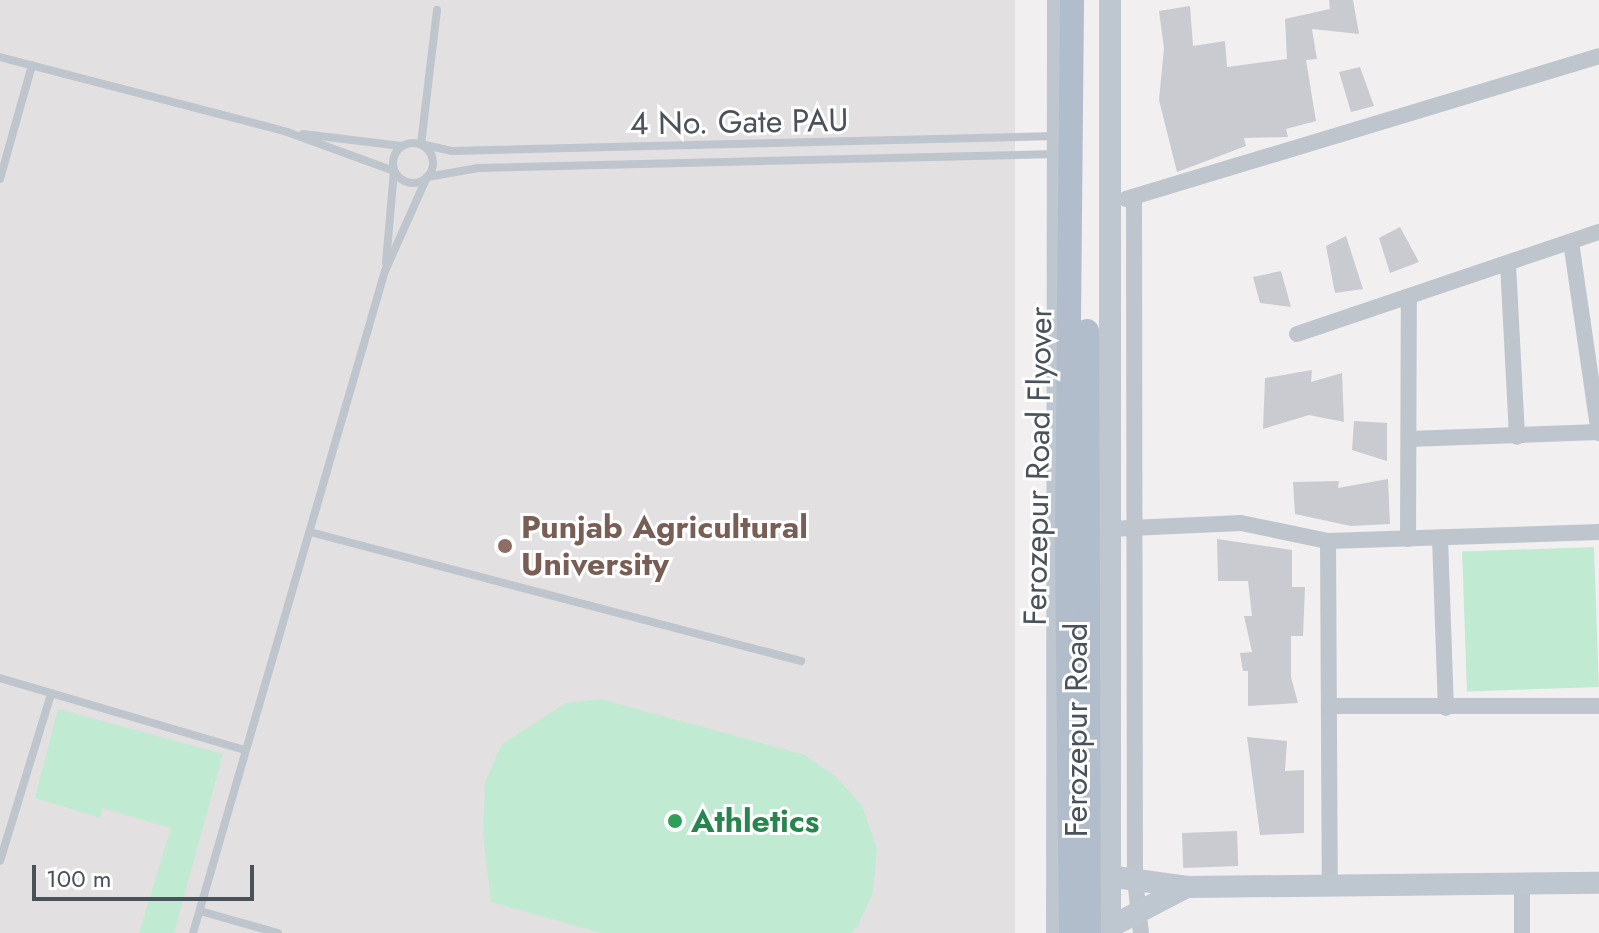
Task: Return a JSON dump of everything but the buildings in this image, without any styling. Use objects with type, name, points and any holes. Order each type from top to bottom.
[{"type":"main road","name":"Ferozepur Road","points":[[1057,933],[1058,0]]},
{"type":"main road","name":"Ferozepur Road Flyover","points":[[1071,933],[1067,532],[1072,0]]},
{"type":"main road","name":"Ferozepur Road","points":[[1103,931],[1108,876],[1109,1]]},
{"type":"main road","name":"Ferozepur Road Flyover","points":[[1103,931],[1109,1]]},
{"type":"main road","points":[[1108,876],[1187,887],[1599,883]]},
{"type":"main road","points":[[1103,931],[1140,922],[1187,887]]},
{"type":"street","points":[[1110,204],[1599,56]]},
{"type":"street","points":[[1134,197],[1135,879],[1140,922]]},
{"type":"street","points":[[1297,334],[1599,232]]},
{"type":"street","points":[[1409,439],[1599,432],[1571,242]]},
{"type":"street","points":[[1508,264],[1517,437]]},
{"type":"street","points":[[1408,539],[1409,298]]},
{"type":"street","points":[[1109,529],[1241,523],[1328,541],[1599,532]]},
{"type":"street","points":[[1440,538],[1446,708]]},
{"type":"street","points":[[1328,541],[1330,884]]},
{"type":"street","points":[[1330,706],[1599,706]]},
{"type":"street","points":[[1522,883],[1522,933]]},
{"type":"lane","points":[[193,933],[385,271],[432,159],[421,144],[437,10]]},
{"type":"lane","points":[[0,57],[287,132],[394,171],[410,183],[427,177]]},
{"type":"lane","points":[[0,179],[32,65]]},
{"type":"lane","points":[[287,132],[401,146],[421,144]]},
{"type":"lane","name":"4 No. Gate PAU","points":[[421,144],[473,153],[1058,145]]},
{"type":"lane","name":"4 No. Gate PAU","points":[[427,177],[478,168],[1058,145]]},
{"type":"lane","points":[[385,271],[393,157],[401,146]]},
{"type":"lane","points":[[310,532],[801,661]]},
{"type":"lane","points":[[0,678],[245,750]]},
{"type":"lane","points":[[0,861],[51,694]]},
{"type":"lane","points":[[200,911],[278,933]]},
{"type":"shaded area","name":"Punjab Agricultural University","points":[[0,0],[1015,0],[1015,933],[0,933]]},
{"type":"green space","points":[[1594,547],[1599,687],[1467,692],[1462,552]]},
{"type":"green space","name":"Athletics","points":[[600,699],[805,755],[837,778],[862,806],[877,848],[873,892],[858,926],[851,933],[601,933],[491,902],[483,835],[485,783],[502,744],[566,703]]},
{"type":"green space","points":[[58,709],[223,754],[174,933],[139,933],[171,828],[102,808],[101,818],[35,798]]},
{"type":"place","name":"Punjab Agricultural University","points":[[505,546]]},
{"type":"place","name":"Athletics","points":[[675,821]]}]
